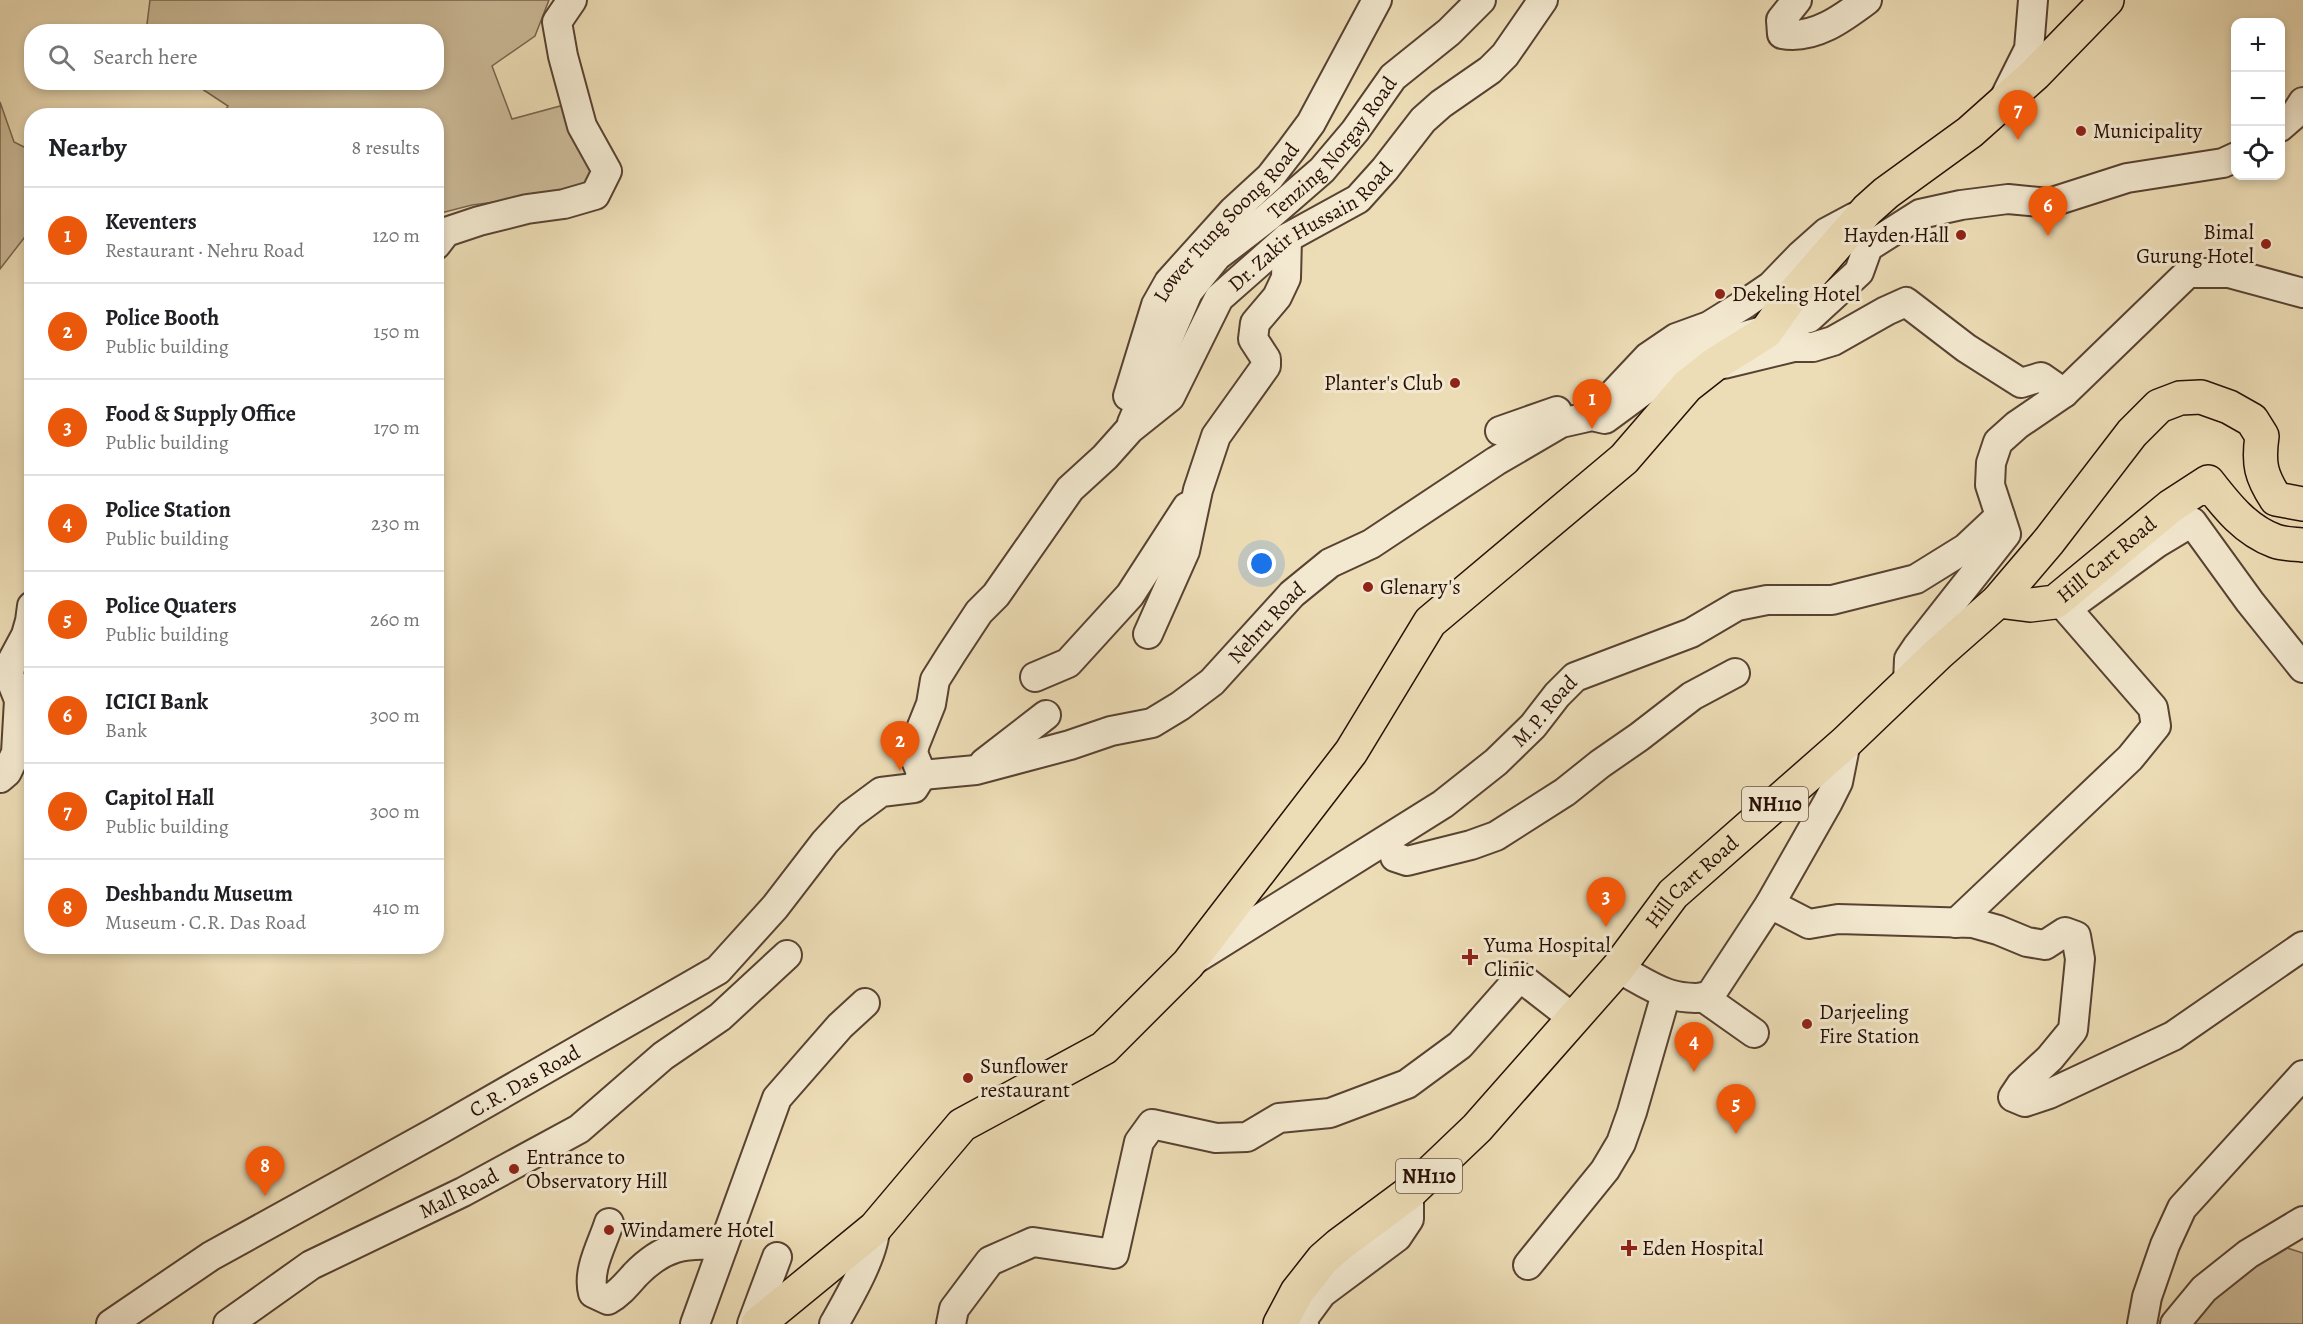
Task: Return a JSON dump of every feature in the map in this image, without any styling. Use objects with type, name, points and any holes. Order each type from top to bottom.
[{"type":"main road","points":[[758,1324],[875,1228],[963,1125],[1104,1048],[1188,964],[1352,752],[1430,622],[1624,459],[1687,386],[1766,332],[1790,297],[1867,210],[1886,193],[1970,132],[2035,74],[2107,0]]},
{"type":"main road","points":[[1996,603],[2049,541],[2132,433],[2159,406],[2181,398],[2201,397],[2229,407],[2252,420],[2262,436],[2258,459],[2265,483],[2276,499],[2303,504]]},
{"type":"main road","name":"Hill Cart Road","points":[[1280,1324],[1297,1292],[1323,1259],[1409,1193],[1470,1136],[1618,968],[1673,894],[1846,742],[1908,682],[1996,603],[2061,606],[2171,506],[2208,482],[2227,506],[2250,529],[2276,541],[2303,545]]},
{"type":"street","points":[[444,235],[479,221],[527,209],[564,204],[595,195],[606,171],[582,126],[563,56],[557,22],[572,0]]},
{"type":"street","name":"Lower Tung Soong Road","points":[[1105,457],[1125,408],[1156,304],[1169,282],[1196,250],[1270,177],[1311,123],[1377,0]]},
{"type":"street","name":"Tenzing Norgay Road","points":[[1130,429],[1188,292],[1217,255],[1268,217],[1322,170],[1393,77],[1449,32],[1481,0]]},
{"type":"street","name":"Dr. Zakir Hussain Road","points":[[922,775],[913,753],[931,704],[935,680],[979,612],[996,595],[1070,489],[1105,457],[1130,429],[1170,398],[1219,298],[1287,238],[1358,199],[1423,120],[1441,104],[1490,70],[1505,55],[1543,0]]},
{"type":"street","points":[[1797,0],[1781,20],[1782,33],[1796,36],[1839,22],[1867,0]]},
{"type":"street","points":[[2002,103],[2029,49],[2033,0]]},
{"type":"street","points":[[2281,126],[2303,102]]},
{"type":"street","name":"Nehru Road","points":[[922,775],[976,770],[1070,745],[1111,731],[1152,723],[1212,682],[1292,594],[1330,563],[1371,544],[1496,461],[1561,423],[1592,416],[1605,418],[1662,377],[1713,345],[1766,332],[1809,318],[1860,272],[1868,247],[1920,214],[2008,199],[2049,203],[2127,178],[2223,163],[2231,159]]},
{"type":"street","points":[[1592,416],[1648,357],[1676,338],[1709,326],[1772,286],[1827,232],[1867,210]]},
{"type":"street","points":[[1149,634],[1185,551],[1198,490],[1216,436],[1266,366],[1266,359],[1253,339],[1255,323],[1277,297],[1287,278],[1287,238]]},
{"type":"street","points":[[1908,682],[1909,659],[2006,534],[1990,485],[1991,463],[1998,442],[2017,425],[2064,393],[2188,273],[2229,273],[2303,293]]},
{"type":"street","points":[[1711,368],[1794,347],[1813,347],[1833,341],[1886,310],[1906,302],[1966,348],[2022,383],[2042,377],[2064,393]]},
{"type":"street","points":[[1500,430],[1579,403],[1640,341],[1676,338]]},
{"type":"street","points":[[1035,677],[1068,663],[1130,595],[1198,490]]},
{"type":"street","name":"M.P. Road","points":[[1188,964],[1425,815],[1496,762],[1533,726],[1557,695],[1575,677],[1691,633],[1737,606],[1767,600],[1832,600],[1916,579],[1966,548],[2001,516]]},
{"type":"street","points":[[1956,924],[2130,758],[2156,726],[2152,708],[2061,606],[2192,522],[2250,602],[2300,664]]},
{"type":"street","points":[[0,778],[7,772],[16,753],[19,699],[9,675],[11,663],[24,639]]},
{"type":"street","points":[[1395,857],[1407,861],[1471,845],[1496,836],[1565,792],[1692,696],[1735,673]]},
{"type":"street","points":[[976,770],[1046,715]]},
{"type":"street","points":[[1618,968],[1666,994],[1691,999],[1709,997],[1770,904],[1838,782],[1846,742]]},
{"type":"street","name":"C.R. Das Road","points":[[111,1324],[211,1256],[439,1130],[718,970],[775,907],[825,842],[850,814],[881,792],[914,788],[922,775]]},
{"type":"street","points":[[1188,964],[1308,911],[1365,878],[1395,857],[1399,847],[1425,815]]},
{"type":"street","points":[[1770,904],[1809,924],[1838,919],[1973,923],[2027,942],[2045,945],[2065,932],[2076,936],[2080,959],[2073,1030],[2050,1058],[2021,1085],[2013,1097],[2025,1102],[2049,1094],[2173,1036],[2303,946]]},
{"type":"street","name":"Mall Road","points":[[228,1324],[312,1265],[464,1192],[579,1129],[663,1056],[720,1017],[787,955]]},
{"type":"street","points":[[951,1324],[954,1309],[990,1261],[1033,1242],[1114,1254],[1139,1142],[1152,1124],[1216,1138],[1247,1137],[1279,1118],[1330,1113],[1407,1084],[1460,1045],[1520,977],[1574,1019]]},
{"type":"street","points":[[1528,1265],[1605,1170],[1621,1143],[1666,994]]},
{"type":"street","points":[[1703,997],[1754,1033]]},
{"type":"street","points":[[695,1324],[777,1098],[840,1026],[866,1003]]},
{"type":"street","points":[[2142,1324],[2147,1297],[2165,1245],[2182,1208],[2303,1075]]},
{"type":"street","points":[[1304,1324],[1302,1320],[1322,1293],[1397,1237],[1409,1219],[1409,1193]]},
{"type":"street","points":[[609,1223],[592,1273],[593,1293],[608,1300],[659,1255],[694,1243],[723,1246]]},
{"type":"street","points":[[834,1324],[866,1262],[875,1228]]},
{"type":"street","points":[[2175,1324],[2204,1289],[2248,1254],[2297,1232]]},
{"type":"street","points":[[752,1324],[777,1257]]},
{"type":"shaded area","points":[[150,0],[549,0],[535,36],[492,66],[512,119],[564,105],[595,170],[588,190],[472,205],[444,212],[444,108],[227,108],[228,106],[204,90],[444,90],[444,24],[147,24]]},
{"type":"shaded area","points":[[0,102],[14,142],[24,147],[24,238],[0,269]]},
{"type":"shaded area","points":[[2284,1247],[2303,1253],[2303,1324],[2191,1324],[2217,1288]]},
{"type":"place","name":"Municipality","points":[[2081,131]]},
{"type":"place","name":"Capitol Hall","points":[[2018,140]]},
{"type":"place","name":"Hayden Hall","points":[[1961,235]]},
{"type":"place","name":"ICICI Bank","points":[[2048,236]]},
{"type":"place","name":"Bimal Gurung Hotel","points":[[2266,244]]},
{"type":"place","name":"Dekeling Hotel","points":[[1720,294]]},
{"type":"place","name":"Planter's Club","points":[[1455,383]]},
{"type":"place","name":"Keventers","points":[[1592,429]]},
{"type":"place","name":"Glenary's","points":[[1368,587]]},
{"type":"place","name":"Police Booth","points":[[900,771]]},
{"type":"place","name":"Food & Supply Office","points":[[1606,927]]},
{"type":"place","name":"Yuma Hospital Clinic","points":[[1470,957]]},
{"type":"place","name":"Darjeeling Fire Station","points":[[1807,1024]]},
{"type":"place","name":"Police Station","points":[[1694,1072]]},
{"type":"place","name":"Sunflower restaurant","points":[[968,1078]]},
{"type":"place","name":"Police Quaters","points":[[1736,1134]]},
{"type":"place","name":"Entrance to Observatory Hill","points":[[514,1169]]},
{"type":"place","name":"Deshbandu Museum","points":[[265,1196]]},
{"type":"place","name":"Windamere Hotel","points":[[609,1230]]},
{"type":"place","name":"Eden Hospital","points":[[1629,1248]]}]
